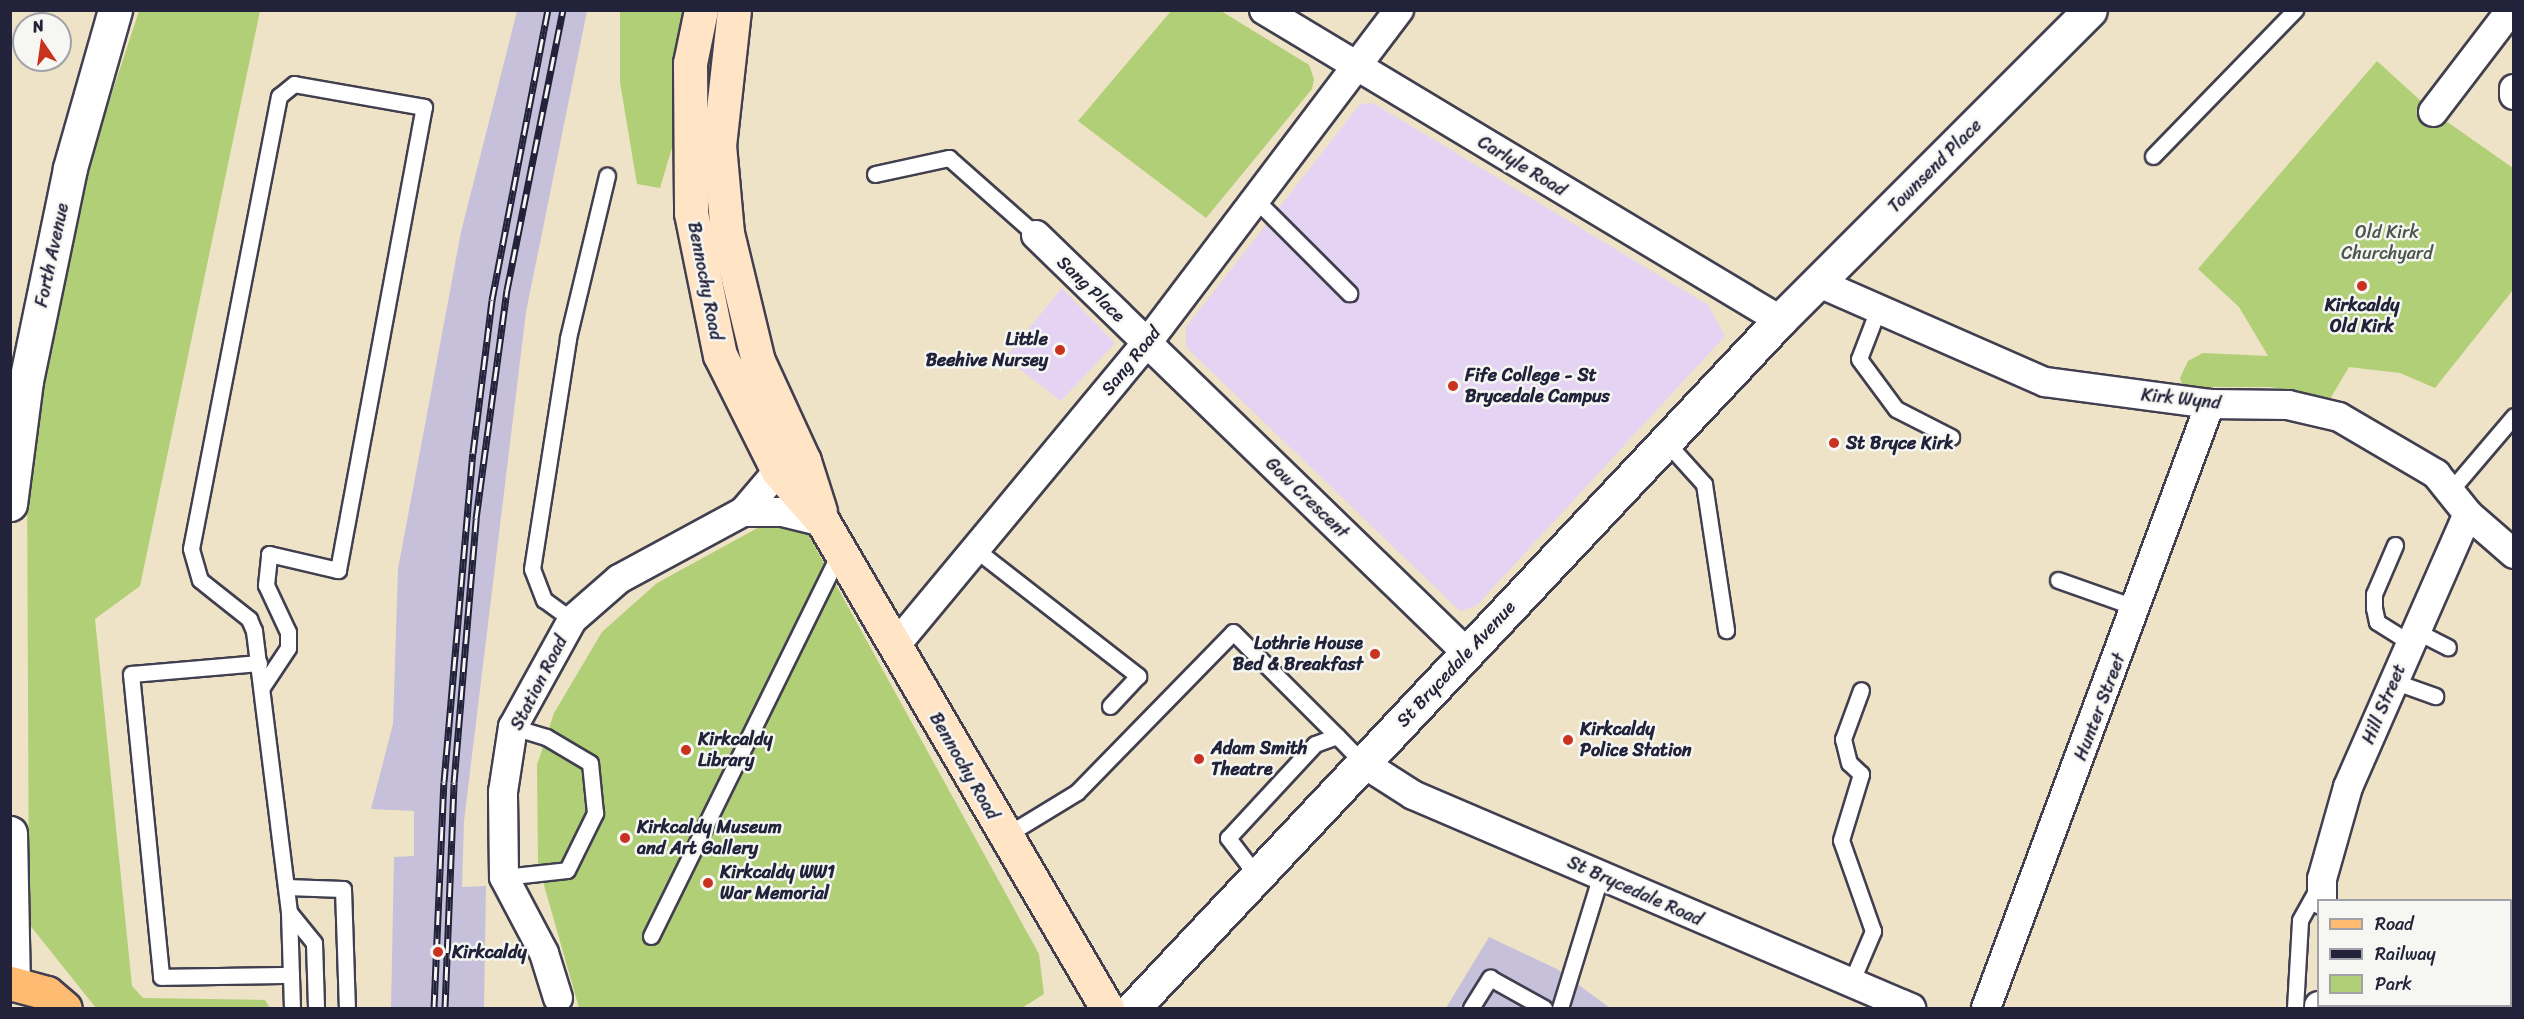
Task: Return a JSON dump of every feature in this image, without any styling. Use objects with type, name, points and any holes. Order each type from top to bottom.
[{"type":"main road","name":"Bennochy Road","points":[[701,10],[690,63],[688,133],[698,266],[720,355],[778,471],[823,522],[1107,1008]]},
{"type":"main road","name":"Bennochy Road","points":[[734,10],[719,145],[726,233],[758,361],[804,462],[823,522]]},
{"type":"main road","points":[[12,983],[46,993],[66,1008]]},
{"type":"street","name":"Forth Avenue","points":[[10,504],[18,382],[70,168],[115,10]]},
{"type":"street","name":"Carlyle Road","points":[[1264,10],[1780,320]]},
{"type":"street","name":"Sang Road","points":[[895,646],[1147,343],[1399,10]]},
{"type":"street","name":"Townsend Place","points":[[1780,320],[2090,10]]},
{"type":"street","points":[[2433,112],[2511,10]]},
{"type":"street","points":[[2514,89],[2514,95]]},
{"type":"street","name":"Sang Place","points":[[1036,235],[1147,343]]},
{"type":"street","name":"Kirk Wynd","points":[[1819,283],[1877,312],[2045,382],[2210,404],[2288,405],[2339,417],[2436,474],[2468,514],[2514,554]]},
{"type":"street","name":"St Brycedale Avenue","points":[[1133,1008],[1780,320]]},
{"type":"street","name":"Gow Crescent","points":[[1147,343],[1467,654]]},
{"type":"street","name":"Hunter Street","points":[[1986,1008],[2137,608],[2210,404]]},
{"type":"street","name":"Station Road","points":[[557,1003],[544,953],[504,877],[503,792],[513,727],[572,620],[619,579],[743,512],[778,471]]},
{"type":"street","name":"Station Road","points":[[743,512],[782,512],[823,522]]},
{"type":"street","name":"Hill Street","points":[[2322,890],[2348,787],[2412,636],[2468,514]]},
{"type":"street","name":"St Brycedale Road","points":[[1363,762],[1413,795],[1601,875],[1850,986],[1911,1008]]},
{"type":"street","points":[[10,832],[12,983]]},
{"type":"lane","points":[[2153,156],[2295,10]]},
{"type":"lane","points":[[262,687],[288,648],[288,632],[266,585],[269,554],[338,570],[424,107],[294,84],[279,96],[192,549],[200,580],[249,619],[259,663],[289,912],[292,1008]]},
{"type":"lane","points":[[875,174],[949,158],[1036,235]]},
{"type":"lane","points":[[572,620],[544,600],[532,569],[568,338],[607,176]]},
{"type":"lane","points":[[1256,200],[1349,293]]},
{"type":"lane","points":[[1877,312],[1858,359],[1896,409],[1951,437]]},
{"type":"lane","points":[[2451,490],[2514,416]]},
{"type":"lane","points":[[1666,442],[1704,484],[1726,630]]},
{"type":"lane","points":[[2395,545],[2374,594],[2377,622],[2448,647]]},
{"type":"lane","points":[[975,549],[1138,676],[1110,706]]},
{"type":"lane","points":[[651,936],[840,552]]},
{"type":"lane","points":[[2058,580],[2137,608]]},
{"type":"lane","points":[[1005,836],[1077,792],[1233,632],[1363,762]]},
{"type":"lane","points":[[259,663],[131,674],[160,977],[291,975]]},
{"type":"lane","points":[[2393,681],[2435,696]]},
{"type":"lane","points":[[1850,986],[1873,930],[1841,840],[1861,774],[1849,764],[1843,739],[1861,690]]},
{"type":"lane","points":[[504,877],[567,870],[594,813],[590,763],[546,737],[513,727]]},
{"type":"lane","points":[[1257,876],[1228,838],[1316,744],[1337,736]]},
{"type":"lane","points":[[1560,1008],[1601,875]]},
{"type":"lane","points":[[286,887],[343,889],[347,1008]]},
{"type":"lane","points":[[2295,1008],[2301,920],[2322,890]]},
{"type":"lane","points":[[289,912],[314,943],[316,1008]]},
{"type":"lane","points":[[1471,1008],[1490,978],[1544,1008]]},
{"type":"shaded area","points":[[517,11],[587,11],[526,312],[464,821],[462,887],[486,886],[484,1008],[391,1008],[394,857],[414,856],[414,811],[371,809],[393,724],[398,569],[461,232]]},
{"type":"shaded area","name":"Fife College - St Brycedale Campus","points":[[1373,103],[1708,305],[1725,336],[1476,606],[1460,611],[1186,347],[1186,327],[1360,104]]},
{"type":"shaded area","name":"Little Beehive Nursey","points":[[1062,288],[1115,343],[1061,401],[1005,358]]},
{"type":"shaded area","points":[[1489,937],[1557,969],[1610,1008],[1446,1008]]},
{"type":"green space","points":[[139,11],[260,11],[140,586],[95,619],[132,986],[143,998],[265,1000],[270,1008],[96,1008],[29,924],[27,469],[82,184]]},
{"type":"green space","points":[[620,11],[684,11],[674,141],[660,188],[637,184],[620,82]]},
{"type":"green space","points":[[1171,11],[1221,11],[1309,65],[1314,79],[1312,89],[1206,218],[1078,121]]},
{"type":"green space","name":"Old Kirk Churchyard","points":[[2377,61],[2433,112],[2513,168],[2513,290],[2435,388],[2400,373],[2349,367],[2330,399],[2271,387],[2183,387],[2180,378],[2188,361],[2203,353],[2268,356],[2239,307],[2198,269]]},
{"type":"green space","points":[[802,523],[1039,954],[1044,994],[1022,1008],[579,1008],[538,864],[537,765],[554,713],[602,632],[657,583],[763,525]]},
{"type":"railway","points":[[434,1008],[444,782],[473,453],[492,300],[548,10]]},
{"type":"railway","points":[[445,1008],[454,783],[476,519],[507,290],[563,10]]},
{"type":"place","name":"Kirkcaldy Old Kirk","points":[[2362,286]]},
{"type":"place","name":"Little Beehive Nursey","points":[[1060,350]]},
{"type":"place","name":"Fife College - St Brycedale Campus","points":[[1453,386]]},
{"type":"place","name":"St Bryce Kirk","points":[[1834,443]]},
{"type":"place","name":"Lothrie House Bed & Breakfast","points":[[1375,654]]},
{"type":"place","name":"Kirkcaldy Police Station","points":[[1568,740]]},
{"type":"place","name":"Kirkcaldy Library","points":[[686,750]]},
{"type":"place","name":"Adam Smith Theatre","points":[[1199,759]]},
{"type":"place","name":"Kirkcaldy Museum and Art Gallery","points":[[625,838]]},
{"type":"place","name":"Kirkcaldy WW1 War Memorial","points":[[708,883]]},
{"type":"place","name":"Kirkcaldy","points":[[438,952]]}]
